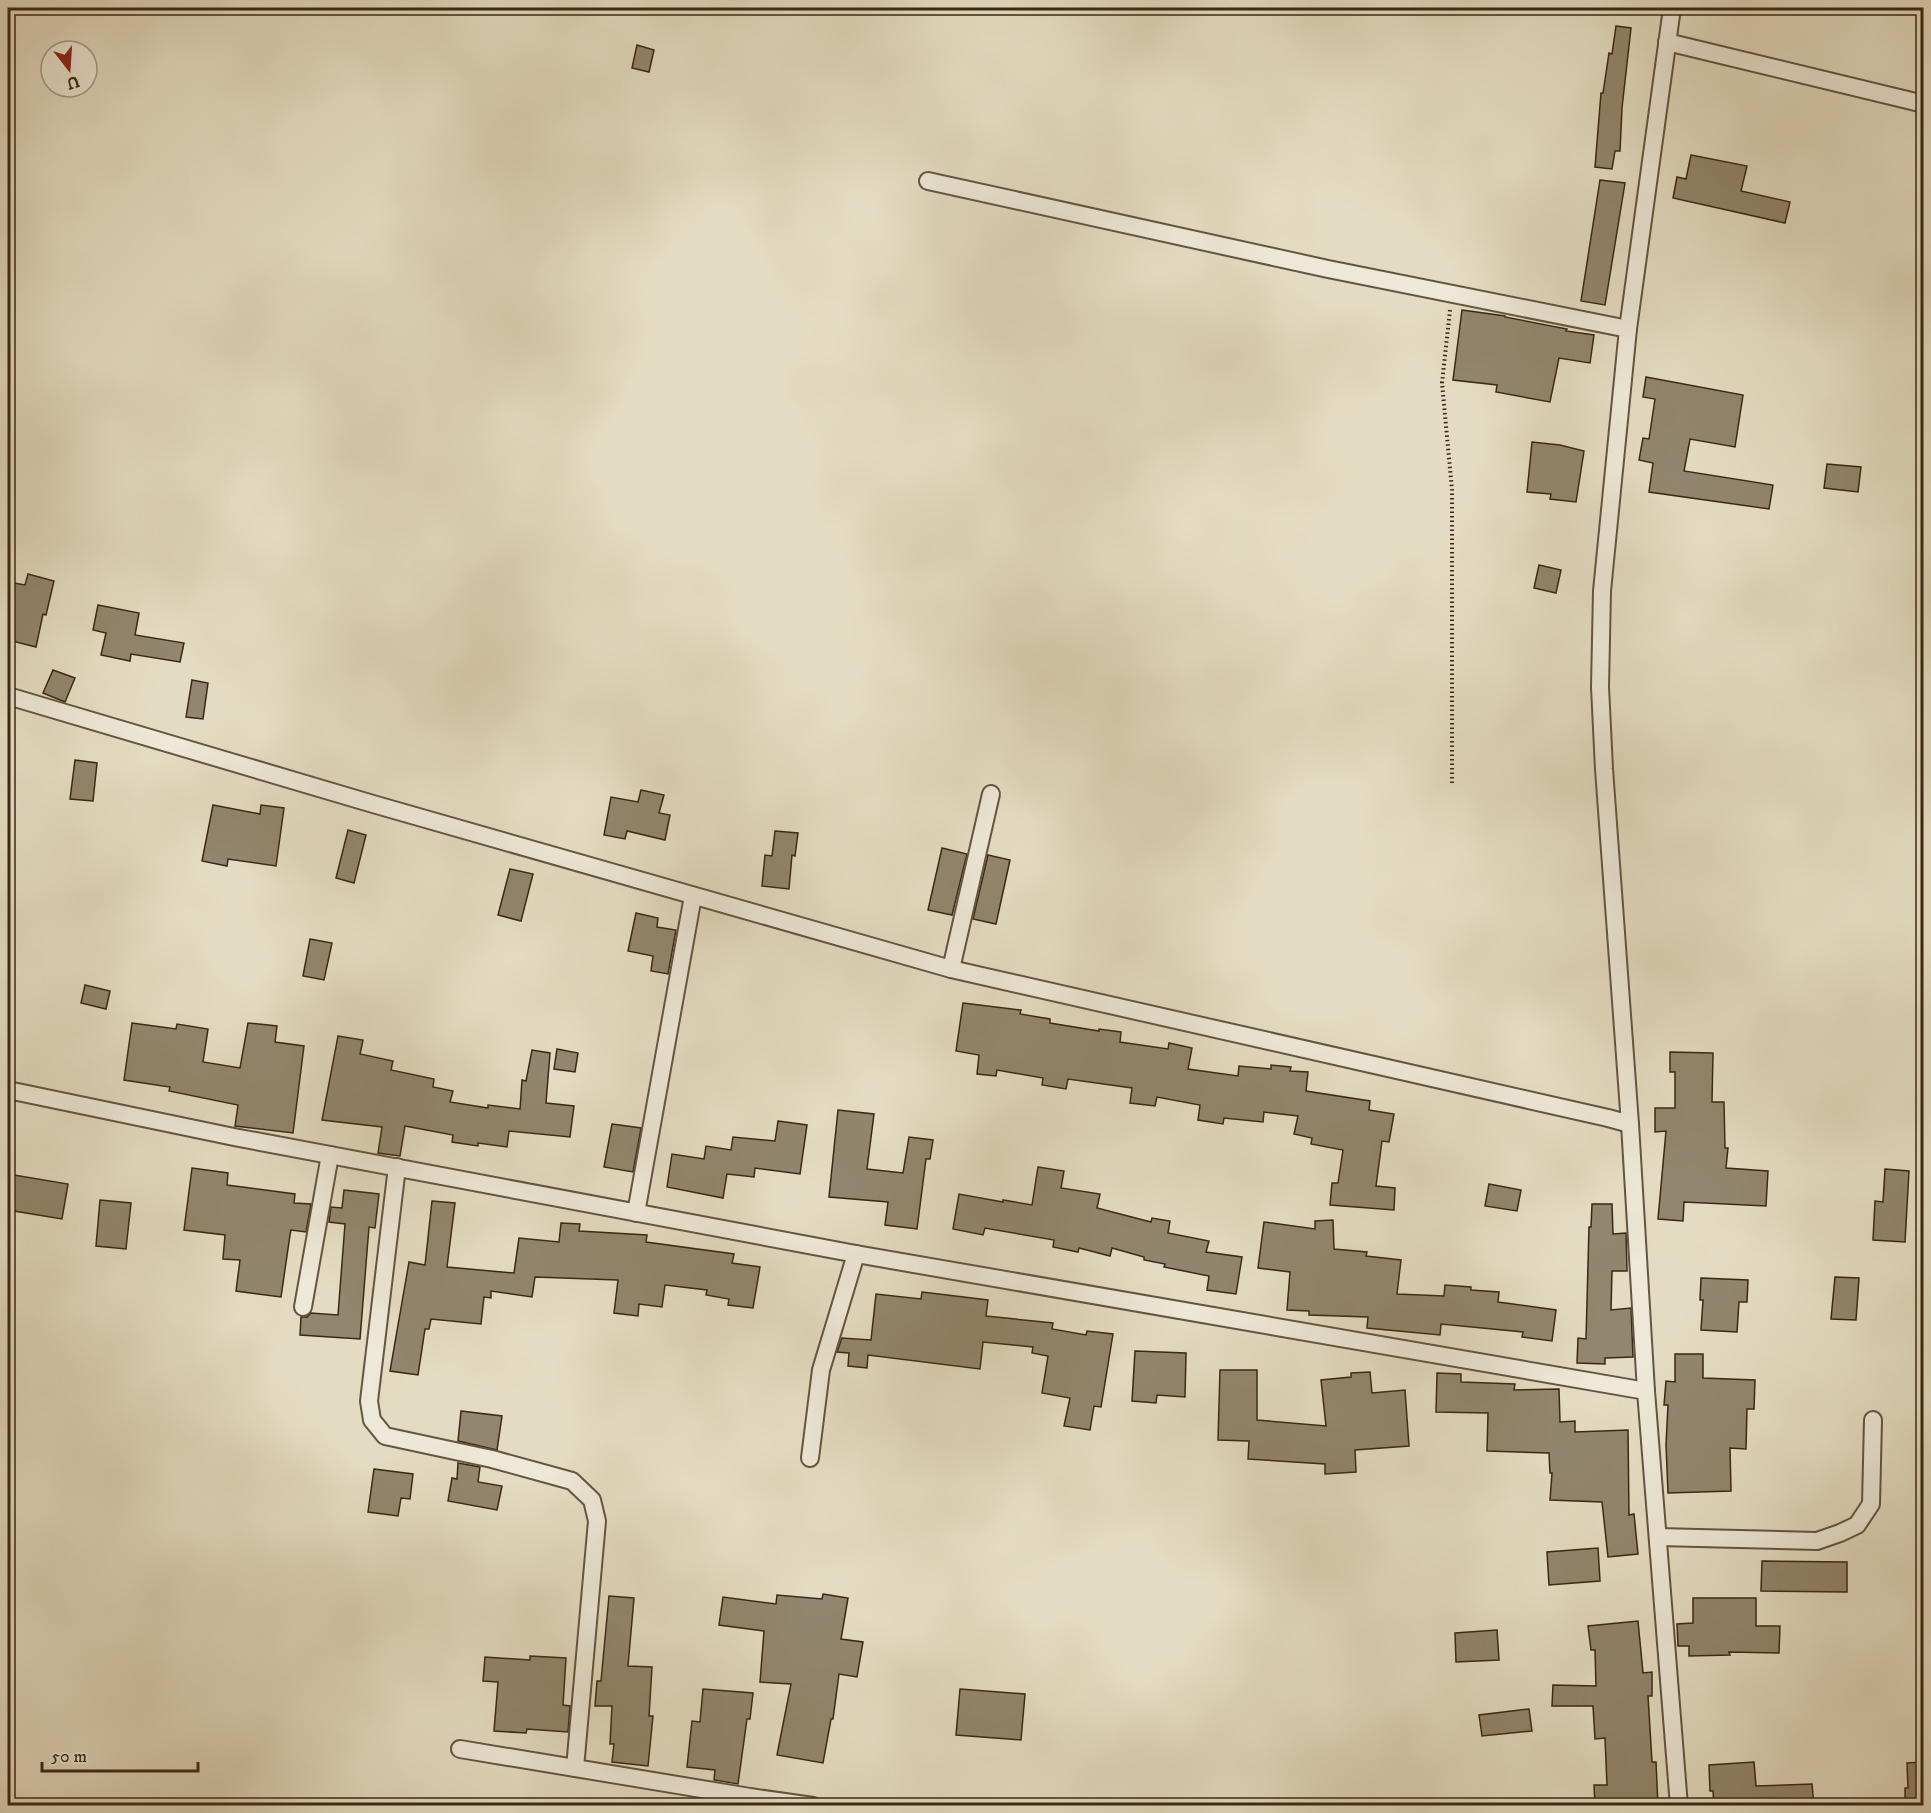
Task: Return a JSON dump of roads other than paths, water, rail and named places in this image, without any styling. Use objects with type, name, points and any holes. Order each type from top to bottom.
[{"type":"street","points":[[1672,8],[1628,329],[1602,591],[1600,687],[1647,1391],[1680,1806]]},
{"type":"street","points":[[1667,42],[1923,104]]},
{"type":"street","points":[[928,181],[1317,266],[1628,329]]},
{"type":"street","points":[[8,696],[951,969],[1630,1124]]},
{"type":"street","points":[[951,969],[991,794]]},
{"type":"street","points":[[636,1213],[693,896]]},
{"type":"street","points":[[8,1090],[330,1155],[856,1254],[1647,1391]]},
{"type":"street","points":[[303,1307],[330,1155]]},
{"type":"street","points":[[396,1167],[369,1401],[372,1420],[385,1436],[492,1459],[572,1481],[592,1500],[597,1521],[574,1768]]},
{"type":"street","points":[[810,1458],[821,1370],[856,1254]]},
{"type":"street","points":[[1658,1538],[1817,1541],[1857,1526],[1871,1504],[1873,1420]]},
{"type":"street","points":[[460,1749],[813,1806]]}]
